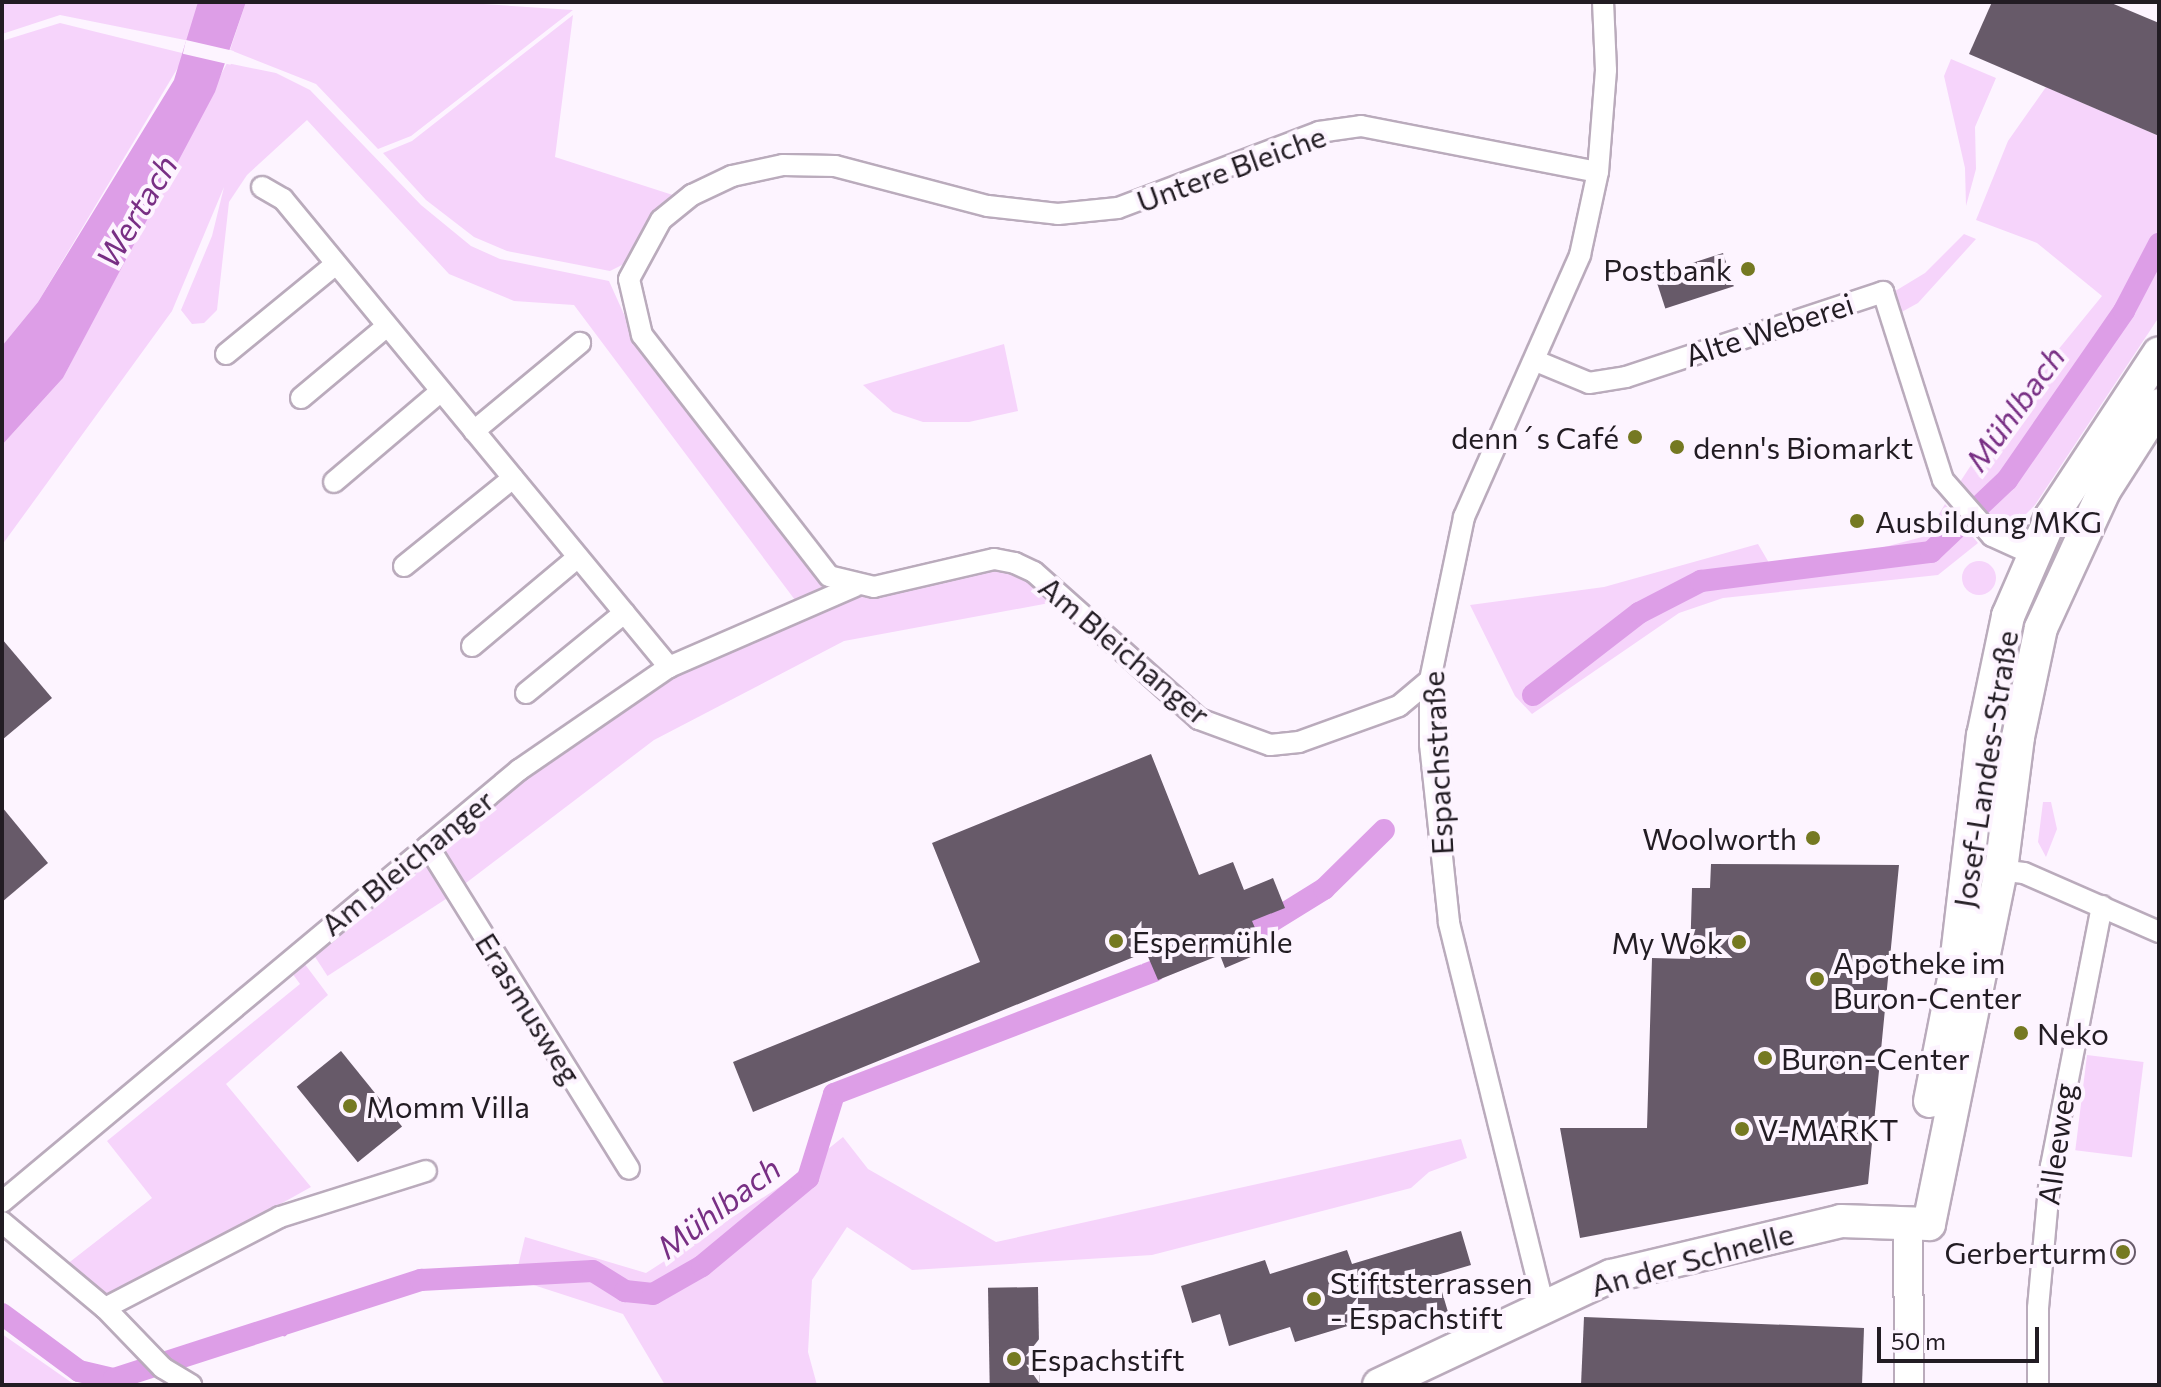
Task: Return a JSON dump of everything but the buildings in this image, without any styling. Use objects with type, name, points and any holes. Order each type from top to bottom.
[{"type":"main road","name":"Josef-Landes-Straße","points":[[1918,1223],[1994,674],[2034,555],[2076,474],[2159,353]]},
{"type":"main road","name":"Josef-Landes-Straße","points":[[1918,1223],[2001,870],[2018,737],[2041,628],[2104,491],[2159,405]]},
{"type":"main road","name":"An der Schnelle","points":[[1379,1385],[1543,1303],[1611,1276],[1841,1221],[1918,1223]]},
{"type":"main road","points":[[1909,1385],[1911,1291],[1918,1223]]},
{"type":"street","name":"Espachstraße","points":[[1543,1303],[1449,922],[1432,772],[1430,680],[1453,547],[1580,255],[1598,172],[1606,70],[1603,2]]},
{"type":"street","name":"Untere Bleiche","points":[[855,586],[829,576],[642,335],[629,279],[661,220],[692,195],[732,176],[783,165],[835,166],[988,206],[1058,214],[1118,208],[1319,132],[1361,126],[1598,172]]},
{"type":"street","points":[[262,187],[283,199],[669,667]]},
{"type":"street","points":[[226,354],[336,264]]},
{"type":"street","name":"Alte Weberei","points":[[1536,361],[1589,383],[1626,377],[1883,292],[1930,454],[1951,492],[1983,528],[2034,555]]},
{"type":"street","points":[[301,398],[387,326]]},
{"type":"street","points":[[474,431],[580,343]]},
{"type":"street","points":[[334,482],[441,391]]},
{"type":"street","points":[[404,566],[513,478]]},
{"type":"street","points":[[472,646],[578,557]]},
{"type":"street","name":"Am Bleichanger","points":[[2,1202],[519,770],[669,667],[855,586],[892,585],[994,559],[1015,563],[1034,572],[1199,719],[1270,745],[1299,742],[1399,706],[1430,680]]},
{"type":"street","points":[[526,693],[624,613]]},
{"type":"street","name":"Erasmusweg","points":[[428,846],[629,1169]]},
{"type":"street","points":[[1967,865],[2001,870],[2102,906],[2159,932]]},
{"type":"street","name":"Alleeweg","points":[[2038,1385],[2038,1308],[2051,1166],[2102,906]]},
{"type":"street","points":[[105,1308],[280,1217],[426,1171]]},
{"type":"street","points":[[2,1222],[105,1308],[145,1350],[189,1384]]},
{"type":"shaded area","points":[[2,2],[198,2],[190,41],[60,15],[2,34]]},
{"type":"shaded area","points":[[246,2],[453,2],[573,10],[411,136],[378,149],[316,84],[230,50]]},
{"type":"shaded area","points":[[573,15],[555,157],[679,197],[628,262],[610,271],[507,251],[474,237],[426,200],[383,153],[412,141]]},
{"type":"shaded area","points":[[60,23],[186,54],[38,302],[2,346],[2,41]]},
{"type":"shaded area","points":[[1951,59],[1996,78],[1975,127],[1976,169],[1966,206],[1965,168],[1944,76]]},
{"type":"shaded area","points":[[227,63],[276,73],[310,90],[421,205],[471,246],[500,259],[609,281],[636,341],[837,587],[798,604],[574,305],[514,301],[449,274],[307,120],[247,175],[229,202],[217,310],[204,323],[192,324],[181,310],[212,236],[224,187],[172,311],[2,545],[2,445],[63,378]]},
{"type":"shaded area","points":[[2046,87],[2159,136],[2159,317],[2035,505],[2018,522],[1994,519],[1958,485],[2000,421],[2102,296],[2037,243],[1976,220],[2008,141]]},
{"type":"shaded area","points":[[1964,234],[1976,239],[1918,303],[1898,314],[1892,293],[1925,273]]},
{"type":"shaded area","points":[[1004,344],[1018,411],[969,422],[923,422],[893,412],[863,385]]},
{"type":"shaded area","points":[[1945,504],[1978,543],[1938,575],[1723,598],[1679,613],[1532,714],[1515,696],[1470,605],[1604,587],[1758,544],[1772,568],[1832,561],[1926,536]]},
{"type":"shaded area","points":[[1979,561],[1991,566],[1996,578],[1991,590],[1979,595],[1967,590],[1962,578],[1967,566]]},
{"type":"shaded area","points":[[995,565],[1014,568],[1060,601],[844,641],[654,740],[462,886],[437,847],[560,749],[671,673],[853,594]]},
{"type":"shaded area","points":[[2043,802],[2051,802],[2057,829],[2046,857],[2038,842]]},
{"type":"shaded area","points":[[424,862],[447,898],[327,976],[304,940]]},
{"type":"shaded area","points":[[301,959],[328,995],[226,1084],[311,1187],[104,1302],[62,1268],[152,1198],[107,1141],[300,984],[289,969]]},
{"type":"shaded area","points":[[2087,1055],[2144,1062],[2132,1157],[2075,1150]]},
{"type":"shaded area","points":[[843,1137],[868,1169],[996,1242],[1461,1139],[1467,1158],[1429,1172],[1411,1188],[1152,1255],[912,1270],[847,1227],[812,1280],[808,1352],[817,1385],[665,1385],[623,1314],[515,1279],[525,1237],[646,1273],[787,1182]]},
{"type":"shaded area","points":[[2,1334],[75,1385],[2,1385]]},
{"type":"water","name":"Wertach","points":[[198,2],[246,2],[215,92],[63,378],[2,445],[2,346],[38,302],[174,80]]},
{"type":"pier","points":[[186,40],[234,51],[231,65],[183,54]]},
{"type":"waterway","name":"Mühlbach","points":[[1533,695],[1639,613],[1701,581],[1931,552],[2007,480],[2124,311],[2159,244]]},
{"type":"waterway","name":"Mühlbach","points":[[1256,931],[1324,889],[1384,830]]},
{"type":"waterway","name":"Mühlbach","points":[[2,1314],[79,1371],[114,1379],[421,1280],[593,1271],[625,1291],[653,1294],[702,1266],[808,1178],[834,1094],[1154,971]]},
{"type":"waterway","name":"Mühlbach","points":[[273,1325],[284,1333]]},
{"type":"place","name":"Postbank","points":[[1748,269]]},
{"type":"place","name":"denn´s Café","points":[[1635,437]]},
{"type":"place","name":"denn's Biomarkt","points":[[1677,447]]},
{"type":"place","name":"Ausbildung MKG","points":[[1857,521]]},
{"type":"place","name":"Woolworth","points":[[1813,838]]},
{"type":"place","name":"Espermühle","points":[[1116,941]]},
{"type":"place","name":"My Wok","points":[[1739,942]]},
{"type":"place","name":"Apotheke im Buron-Center","points":[[1817,979]]},
{"type":"place","name":"Neko","points":[[2021,1033]]},
{"type":"place","name":"Buron-Center","points":[[1765,1058]]},
{"type":"place","name":"Momm Villa","points":[[350,1106]]},
{"type":"place","name":"V-MARKT","points":[[1742,1129]]},
{"type":"place","name":"Gerberturm","points":[[2123,1252]]},
{"type":"place","name":"Stiftsterrassen - Espachstift","points":[[1314,1299]]},
{"type":"place","name":"Espachstift","points":[[1014,1359]]}]
